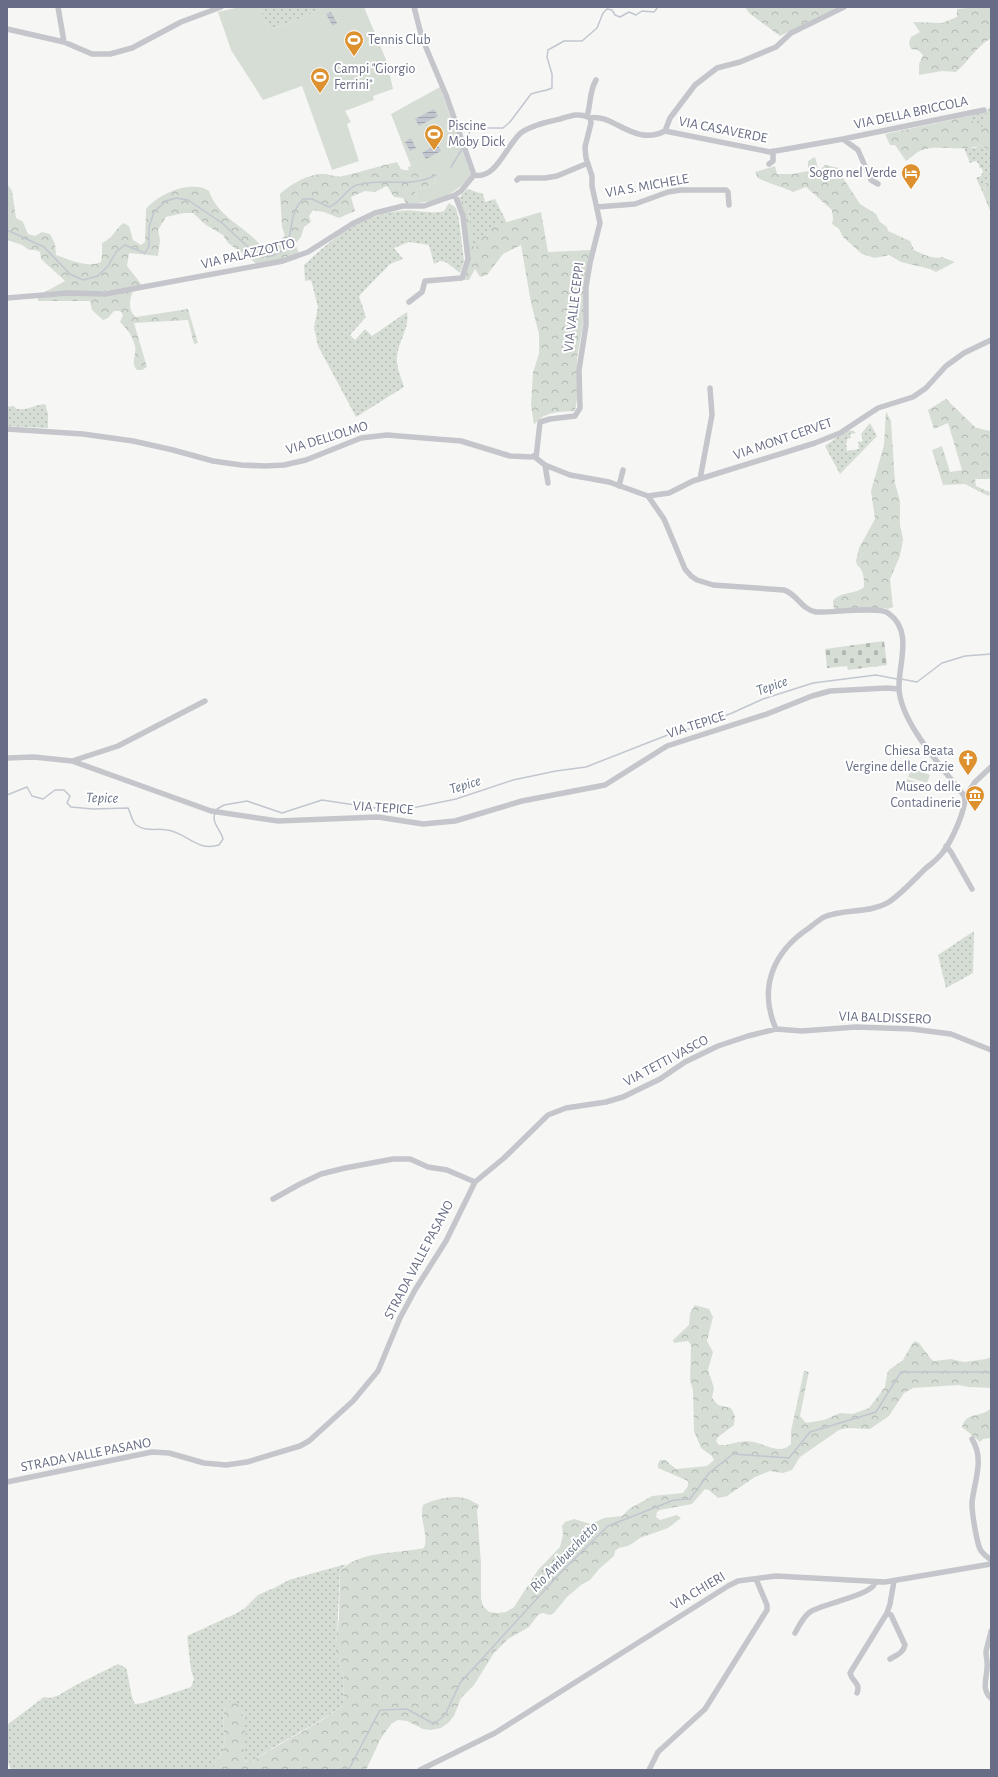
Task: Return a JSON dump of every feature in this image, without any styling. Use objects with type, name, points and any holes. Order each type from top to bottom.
[{"type":"street","points":[[58,7],[64,42]]},
{"type":"street","points":[[7,29],[64,42],[92,54],[110,54],[132,48],[181,22],[221,7]]},
{"type":"street","points":[[414,7],[422,38],[436,69],[474,175]]},
{"type":"street","points":[[665,131],[670,118],[695,85],[717,68],[740,62],[776,47],[791,33],[844,7]]},
{"type":"street","name":"VIA VALLE CEPPI","points":[[535,455],[540,422],[550,419],[576,416],[580,408],[580,359],[586,325],[586,287],[590,263],[600,223],[592,186],[592,176],[585,148],[591,123],[588,117],[591,103],[590,92],[596,80]]},
{"type":"street","name":"VIA DELLA BRICCOLA","points":[[843,139],[984,110]]},
{"type":"street","name":"VIA CASAVERDE","points":[[474,175],[484,175],[500,163],[511,145],[528,129],[542,123],[572,115],[598,118],[638,134],[655,136],[665,131],[748,149],[773,151],[843,139]]},
{"type":"street","points":[[843,139],[858,150],[871,180],[878,184]]},
{"type":"street","points":[[769,164],[773,161],[773,151]]},
{"type":"street","points":[[517,180],[519,178],[545,178],[557,176],[588,163]]},
{"type":"street","name":"VIA PALAZZOTTO","points":[[7,298],[60,294],[105,294],[283,261],[308,252],[352,224],[375,213],[403,206],[424,206],[455,196],[474,175]]},
{"type":"street","name":"VIA S. MICHELE","points":[[597,207],[635,204],[668,192],[681,190],[726,190],[728,192],[729,205]]},
{"type":"street","points":[[409,302],[422,292],[425,282],[462,278],[468,259],[463,216],[455,196]]},
{"type":"street","name":"VIA MONT CERVET","points":[[648,496],[669,493],[700,479],[815,443],[840,433],[878,408],[913,397],[926,388],[946,366],[964,353],[991,340]]},
{"type":"street","points":[[700,479],[712,415],[710,388]]},
{"type":"street","name":"VIA DELL'OLMO","points":[[7,428],[83,434],[133,441],[213,461],[241,465],[265,466],[299,462],[362,438],[387,435],[428,437],[461,441],[510,456],[532,457],[535,455]]},
{"type":"street","points":[[535,455],[536,458],[545,465],[570,475],[609,482],[648,496],[664,519],[685,569],[697,580],[712,585],[784,590],[793,594],[807,608],[814,612],[878,610],[887,612],[896,621],[901,629],[903,644],[899,687],[902,703],[909,722],[965,797]]},
{"type":"street","points":[[545,465],[548,483]]},
{"type":"street","points":[[619,486],[623,470]]},
{"type":"street","name":"VIA TEPICE","points":[[7,758],[34,758],[72,761],[211,811],[222,813],[278,821],[378,817],[423,824],[455,821],[522,801],[605,785],[667,746],[767,714],[822,693],[830,691],[899,687]]},
{"type":"street","points":[[72,761],[118,746],[205,701]]},
{"type":"street","points":[[776,1030],[770,1017],[768,994],[774,966],[782,952],[798,935],[824,917],[844,912],[871,909],[888,902],[942,853],[965,804],[965,797],[975,782],[991,767]]},
{"type":"street","points":[[946,846],[952,852],[972,889]]},
{"type":"street","name":"VIA BALDISSERO","points":[[776,1030],[802,1031],[856,1027],[925,1030],[951,1034],[991,1050]]},
{"type":"street","name":"VIA TETTI VASCO","points":[[475,1182],[504,1158],[548,1115],[566,1108],[606,1102],[623,1097],[660,1079],[685,1062],[718,1046],[748,1036],[776,1030]]},
{"type":"street","points":[[273,1199],[321,1174],[393,1159],[410,1159],[428,1167],[447,1170],[475,1182]]},
{"type":"street","name":"STRADA VALLE PASANO","points":[[7,1482],[152,1452],[169,1454],[204,1463],[226,1465],[247,1462],[305,1444],[352,1401],[378,1371],[400,1318],[415,1290],[446,1241],[475,1182]]},
{"type":"street","points":[[972,1439],[976,1446],[979,1460],[972,1504],[974,1526],[981,1552],[991,1560]]},
{"type":"street","name":"VIA CHIERI","points":[[420,1770],[495,1733],[738,1581],[776,1576],[875,1583],[991,1564]]},
{"type":"street","points":[[648,1770],[658,1752],[705,1709],[766,1610],[767,1605],[756,1579]]},
{"type":"street","points":[[858,1693],[859,1687],[850,1675],[851,1671],[887,1613],[894,1581]]},
{"type":"street","points":[[795,1633],[810,1612],[840,1602],[871,1589],[875,1583]]},
{"type":"street","points":[[887,1613],[891,1615],[905,1645],[901,1654],[890,1659]]},
{"type":"street","points":[[991,1631],[986,1653],[989,1669],[985,1677],[986,1689],[991,1698]]},
{"type":"green space","name":"Campi \"Giorgio Ferrini\"","points":[[240,7],[259,7],[269,30],[302,18],[324,7],[364,7],[387,62],[393,89],[373,96],[374,100],[345,111],[351,122],[347,124],[359,161],[332,170],[302,86],[263,100],[231,50],[218,12]]},
{"type":"green space","points":[[259,7],[324,7],[302,18],[269,30]]},
{"type":"green space","points":[[745,7],[837,7],[780,36],[749,13]]},
{"type":"green space","points":[[991,7],[991,38],[980,46],[956,72],[942,71],[919,75],[919,64],[923,55],[918,50],[911,49],[909,43],[911,37],[920,32],[913,22],[942,23],[957,17],[957,9]]},
{"type":"green space","name":"Piscine Moby Dick","points":[[440,87],[471,175],[460,187],[448,195],[418,203],[415,190],[435,183],[436,177],[432,171],[409,172],[408,167],[411,166],[391,114]]},
{"type":"green space","points":[[991,106],[991,119],[986,114],[982,129],[969,118],[969,116],[986,111]]},
{"type":"green space","points":[[986,113],[991,119],[991,152],[981,145],[959,149],[929,148],[920,151],[906,161],[895,145],[890,145],[885,134],[969,116],[969,118],[982,128]]},
{"type":"green space","points":[[981,145],[991,152],[991,179],[988,177],[983,193],[976,178],[981,176],[983,172],[982,169],[976,161],[970,163],[964,148],[975,148]]},
{"type":"green space","points":[[815,157],[818,168],[821,169],[825,165],[839,168],[841,175],[860,204],[876,214],[880,222],[887,227],[888,231],[910,241],[914,250],[932,257],[942,257],[955,262],[936,272],[930,269],[901,262],[889,255],[875,258],[862,254],[843,237],[839,229],[832,224],[832,210],[806,187],[793,192],[758,178],[755,172],[775,166],[777,174],[792,174],[808,171],[808,161]]},
{"type":"green space","points":[[397,162],[401,169],[432,171],[436,177],[435,183],[415,190],[418,203],[406,204],[403,198],[394,197],[387,186],[375,192],[365,191],[351,197],[355,211],[339,218],[324,212],[313,210],[309,216],[311,222],[304,227],[301,237],[295,244],[299,253],[283,259],[257,264],[228,243],[223,235],[206,225],[193,213],[184,213],[166,217],[158,230],[160,240],[158,256],[129,253],[127,266],[142,285],[105,291],[45,292],[65,281],[41,259],[40,252],[29,250],[22,245],[7,240],[7,184],[12,191],[16,218],[23,222],[28,234],[35,236],[42,232],[50,234],[55,244],[56,255],[84,264],[96,264],[101,262],[102,243],[111,237],[123,223],[129,226],[133,240],[141,245],[145,242],[146,209],[156,200],[169,192],[183,188],[197,187],[209,191],[219,208],[263,248],[276,244],[285,236],[282,227],[280,194],[289,187],[313,175],[325,174],[340,176]]},
{"type":"green space","points":[[988,177],[991,179],[991,213],[983,193]]},
{"type":"green space","points":[[467,189],[483,194],[485,202],[495,199],[507,223],[497,225],[473,251],[468,209],[460,197]]},
{"type":"green space","points":[[457,197],[460,197],[468,209],[474,250],[485,234],[497,225],[541,212],[548,252],[591,250],[583,324],[577,358],[577,399],[575,411],[552,413],[542,417],[534,425],[531,405],[533,372],[539,354],[539,334],[531,303],[521,245],[503,254],[487,275],[480,277],[475,269],[469,280],[463,280],[469,259]]},
{"type":"green space","points":[[449,203],[456,208],[459,220],[464,261],[460,273],[446,262],[440,261],[434,264],[429,245],[409,242],[394,248],[403,259],[390,264],[359,296],[366,317],[350,335],[355,340],[365,329],[372,336],[407,312],[408,318],[397,356],[398,368],[404,387],[356,417],[318,346],[314,327],[318,307],[311,280],[305,281],[304,265],[325,246],[348,229],[373,217],[401,211],[439,212],[444,211]]},
{"type":"green space","points":[[133,291],[130,309],[136,317],[188,309],[198,343],[194,344],[188,320],[134,323],[147,367],[142,370],[137,370],[134,364],[134,342],[125,327],[120,322],[123,315],[120,311],[114,311],[108,318],[103,320],[92,310],[90,301],[38,301],[38,297]]},
{"type":"green space","points":[[946,399],[976,428],[991,431],[991,479],[975,479],[976,486],[991,493],[988,496],[965,484],[943,485],[932,450],[942,446],[950,472],[962,470],[948,423],[934,429],[928,410]]},
{"type":"green space","points":[[45,404],[48,414],[48,428],[7,426],[7,407],[13,406],[17,409],[21,409]]},
{"type":"green space","points":[[886,411],[891,421],[895,483],[900,501],[900,525],[903,539],[900,556],[890,579],[893,607],[888,609],[834,610],[833,601],[836,598],[864,587],[864,578],[856,561],[859,548],[875,519],[871,491],[884,445]]},
{"type":"green space","points":[[870,423],[877,436],[840,474],[825,446],[847,430],[854,431],[856,433],[850,434],[851,438],[847,439],[847,451],[859,449],[858,442],[863,441],[861,434]]},
{"type":"green space","points":[[884,641],[887,665],[848,670],[847,666],[827,668],[825,649]]},
{"type":"green space","points":[[911,768],[930,775],[927,783],[908,777]]},
{"type":"green space","points":[[907,779],[925,785],[924,789],[906,783]]},
{"type":"green space","points":[[974,931],[973,973],[946,988],[938,955]]},
{"type":"green space","points":[[695,1305],[709,1309],[713,1317],[707,1341],[713,1352],[708,1370],[714,1388],[712,1398],[718,1405],[731,1408],[735,1416],[734,1425],[718,1437],[716,1441],[719,1445],[747,1441],[775,1449],[781,1449],[786,1448],[791,1444],[791,1431],[804,1371],[809,1372],[800,1416],[806,1423],[824,1420],[840,1413],[853,1414],[869,1408],[885,1387],[889,1370],[903,1360],[915,1341],[919,1343],[934,1361],[951,1359],[964,1362],[991,1357],[991,1388],[959,1385],[913,1388],[904,1393],[889,1416],[870,1429],[847,1428],[839,1430],[800,1457],[792,1470],[783,1473],[770,1471],[755,1477],[727,1496],[718,1498],[709,1490],[705,1489],[692,1504],[660,1510],[657,1512],[656,1517],[660,1520],[677,1515],[681,1518],[668,1528],[640,1538],[628,1546],[619,1548],[615,1551],[614,1556],[599,1569],[590,1580],[581,1585],[567,1597],[554,1613],[550,1615],[542,1613],[538,1615],[529,1627],[508,1639],[494,1653],[474,1685],[461,1698],[454,1716],[441,1728],[431,1730],[423,1729],[407,1721],[398,1720],[392,1723],[381,1738],[366,1770],[211,1770],[222,1753],[224,1746],[225,1706],[232,1700],[240,1704],[243,1717],[245,1738],[243,1761],[251,1762],[343,1705],[344,1678],[336,1652],[339,1617],[340,1571],[348,1564],[368,1556],[424,1548],[425,1538],[422,1516],[423,1505],[439,1499],[457,1497],[468,1499],[479,1505],[477,1510],[481,1563],[481,1598],[483,1606],[489,1612],[498,1613],[506,1612],[514,1607],[538,1570],[560,1547],[563,1535],[562,1526],[565,1522],[574,1519],[591,1524],[604,1518],[622,1516],[629,1509],[652,1496],[683,1493],[688,1486],[688,1481],[658,1468],[660,1460],[665,1460],[676,1469],[707,1466],[714,1460],[712,1456],[701,1448],[694,1431],[693,1390],[690,1381],[691,1345],[688,1341],[674,1343],[673,1340],[689,1325],[690,1313]]},
{"type":"green space","points":[[991,1408],[991,1438],[983,1439],[980,1442],[962,1427],[967,1419],[983,1413]]},
{"type":"green space","points":[[346,1564],[340,1571],[336,1652],[344,1678],[343,1705],[332,1713],[251,1762],[243,1761],[242,1751],[245,1742],[243,1713],[225,1706],[224,1746],[218,1761],[211,1770],[11,1770],[7,1759],[7,1725],[44,1697],[51,1698],[59,1695],[118,1664],[126,1668],[135,1704],[143,1703],[191,1687],[194,1679],[191,1670],[187,1636],[237,1613],[245,1608],[258,1595],[289,1580]]},
{"type":"shaded area","points":[[331,12],[337,23],[334,25],[332,25],[326,14]]},
{"type":"shaded area","points":[[434,109],[438,116],[419,126],[415,119]]},
{"type":"shaded area","points":[[411,138],[416,148],[410,151],[405,142]]},
{"type":"shaded area","points":[[437,144],[441,151],[426,159],[422,153]]},
{"type":"waterway","points":[[465,144],[471,128],[503,128],[510,122],[531,94],[552,88],[552,74],[547,57],[548,50],[564,41],[582,41],[597,28],[603,13],[607,9],[612,10],[615,15],[620,17],[629,12],[636,15],[642,11],[654,12],[658,7]]},
{"type":"waterway","points":[[451,167],[462,149]]},
{"type":"waterway","points":[[7,230],[44,247],[70,274],[83,280],[98,276],[108,266],[116,252],[125,245],[145,253],[149,246],[149,227],[154,212],[166,201],[176,198],[188,200],[222,223],[258,256],[272,256],[286,249],[295,210],[303,199],[312,199],[329,207],[334,205],[353,186],[377,182],[416,181],[436,175]]},
{"type":"waterway","name":"Tepice","points":[[901,679],[917,682],[942,663],[965,656],[991,654]]},
{"type":"waterway","name":"Tepice","points":[[217,809],[224,805],[247,801],[282,813],[322,800],[375,808],[417,807],[456,799],[513,780],[556,771],[586,767],[665,736],[699,726],[763,699],[813,683],[876,675],[897,679]]},
{"type":"waterway","name":"Tepice","points":[[7,795],[27,787],[32,796],[43,799],[55,790],[64,790],[70,796],[67,803],[71,807],[93,809],[128,808],[133,822],[136,825],[147,829],[163,829],[174,832],[204,846],[219,845],[223,839],[214,820],[215,813]]},
{"type":"waterway","name":"Rio Ambuschetto","points":[[332,1770],[349,1769],[380,1710],[407,1709],[434,1724],[445,1715],[460,1683],[563,1570],[608,1526],[674,1500],[690,1499],[709,1473],[733,1454],[789,1458],[810,1432],[876,1412],[901,1372],[991,1372]]},
{"type":"place","name":"Tennis Club","points":[[354,57]]},
{"type":"place","name":"Campi \"Giorgio Ferrini\"","points":[[320,94]]},
{"type":"place","name":"Piscine Moby Dick","points":[[434,151]]},
{"type":"place","name":"Sogno nel Verde","points":[[911,190]]},
{"type":"place","name":"Chiesa Beata Vergine delle Grazie","points":[[968,776]]},
{"type":"place","name":"Museo delle Contadinerie","points":[[975,812]]}]
